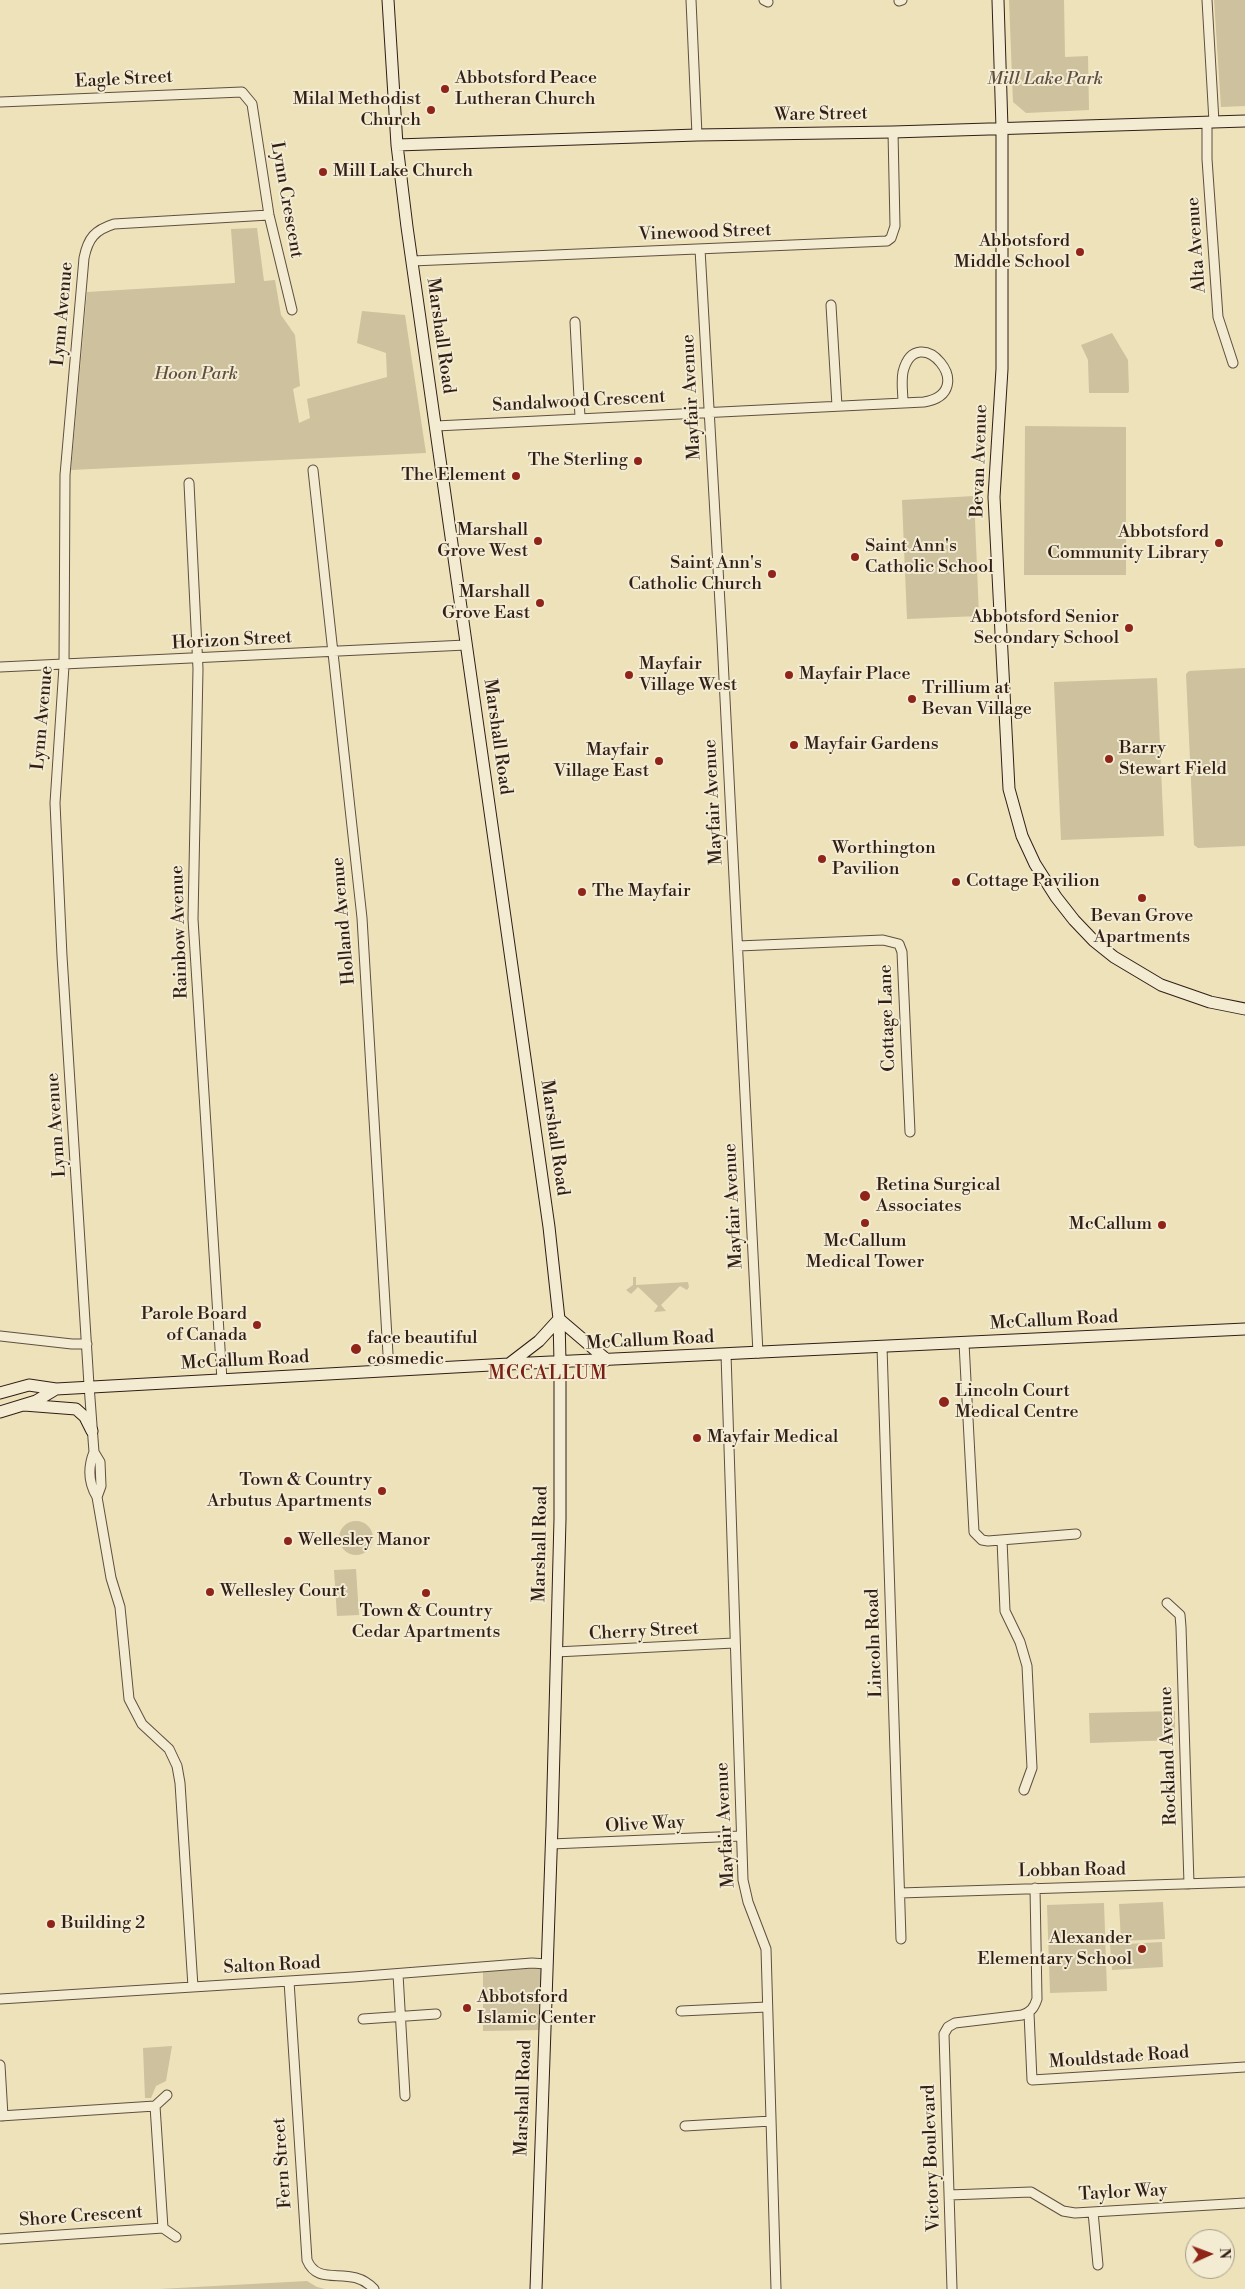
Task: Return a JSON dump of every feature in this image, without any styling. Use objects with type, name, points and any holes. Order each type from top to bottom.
[{"type":"main road","name":"Marshall Road","points":[[388,0],[397,145],[412,261],[549,1227],[559,1319],[556,1652],[536,2289]]},
{"type":"main road","name":"Bevan Avenue","points":[[998,0],[1002,128],[1002,369],[994,497],[1008,780],[1014,808],[1022,836],[1035,864],[1056,897],[1094,941],[1114,957],[1161,985],[1210,1002],[1245,1009]]},
{"type":"main road","name":"Ware Street","points":[[397,145],[697,134],[893,132],[1245,121]]},
{"type":"main road","points":[[509,1364],[539,1341],[559,1319],[607,1360]]},
{"type":"main road","name":"McCallum Road","points":[[0,1393],[29,1385],[56,1389],[89,1385],[1245,1329]]},
{"type":"main road","name":"McCallum Road","points":[[0,1412],[36,1401],[56,1389]]},
{"type":"main road","points":[[24,1405],[76,1409],[85,1417],[92,1431]]},
{"type":"street","points":[[691,0],[697,134]]},
{"type":"street","name":"Alta Avenue","points":[[1207,0],[1210,122],[1207,160],[1218,317],[1233,363]]},
{"type":"street","name":"Eagle Street","points":[[0,102],[232,92],[242,92],[248,97]]},
{"type":"street","name":"Lynn Crescent","points":[[248,97],[254,112],[269,214],[292,310]]},
{"type":"street","name":"Vinewood Street","points":[[412,261],[887,241],[891,238],[895,226],[893,132]]},
{"type":"street","name":"Lynn Avenue","points":[[193,1987],[186,1855],[177,1766],[169,1749],[142,1724],[129,1699],[120,1607],[111,1578],[97,1497],[91,1486],[90,1463],[94,1452],[54,803],[64,666],[65,475],[84,258],[91,236],[102,228],[114,224],[269,214]]},
{"type":"street","name":"Mayfair Avenue","points":[[700,249],[758,1353]]},
{"type":"street","points":[[831,305],[837,406]]},
{"type":"street","points":[[575,322],[580,417]]},
{"type":"street","name":"Sandalwood Crescent","points":[[436,426],[580,417],[710,412],[903,403],[931,401],[942,393],[947,379],[946,370],[938,358],[924,353],[916,354],[910,358],[903,373],[903,403]]},
{"type":"street","name":"Holland Avenue","points":[[313,470],[362,918],[389,1371]]},
{"type":"street","name":"Rainbow Avenue","points":[[189,483],[198,659],[194,919],[222,1380]]},
{"type":"street","name":"Horizon Street","points":[[0,667],[64,666],[466,645]]},
{"type":"street","name":"Cottage Lane","points":[[738,946],[883,940],[899,944],[902,952],[910,1132]]},
{"type":"street","points":[[0,1336],[87,1344]]},
{"type":"street","points":[[964,1343],[973,1527],[976,1535],[982,1540],[1002,1540],[1076,1534]]},
{"type":"street","name":"Lincoln Road","points":[[882,1347],[901,1939]]},
{"type":"street","name":"Mayfair Avenue","points":[[726,1354],[741,1836],[744,1891],[766,1949],[776,2289]]},
{"type":"street","points":[[1002,1540],[1005,1611],[1020,1642],[1028,1666],[1032,1768],[1024,1790]]},
{"type":"street","name":"Rockland Avenue","points":[[1170,1605],[1180,1615],[1181,1627],[1188,1884]]},
{"type":"street","name":"Cherry Street","points":[[556,1652],[734,1643]]},
{"type":"street","name":"Olive Way","points":[[551,1844],[741,1836]]},
{"type":"street","name":"Lobban Road","points":[[900,1893],[1245,1882]]},
{"type":"street","points":[[1029,2013],[1037,1999],[1035,1888]]},
{"type":"street","name":"Salton Road","points":[[0,1999],[398,1974],[532,1963],[546,1964]]},
{"type":"street","points":[[398,1974],[405,2096]]},
{"type":"street","name":"Fern Street","points":[[289,1981],[306,2260],[310,2271],[318,2277],[329,2279],[355,2277],[366,2281],[374,2289]]},
{"type":"street","points":[[681,2011],[767,2007]]},
{"type":"street","name":"Victory Boulevard","points":[[952,2289],[945,2025],[1029,2013]]},
{"type":"street","name":"Mouldstade Road","points":[[1029,2013],[1032,2080],[1245,2067]]},
{"type":"street","points":[[363,2019],[436,2014]]},
{"type":"street","points":[[0,2065],[2,2116],[156,2106],[167,2095]]},
{"type":"street","name":"Shore Crescent","points":[[156,2106],[163,2228]]},
{"type":"street","points":[[685,2126],[771,2121]]},
{"type":"street","name":"Taylor Way","points":[[949,2194],[1031,2192],[1063,2211],[1075,2213],[1245,2203]]},
{"type":"street","points":[[1093,2212],[1098,2265]]},
{"type":"street","name":"Shore Crescent","points":[[0,2239],[163,2228],[176,2237]]},
{"type":"green space","name":"Mill Lake Park","points":[[1009,0],[1064,0],[1065,57],[1088,56],[1089,110],[1026,113],[1013,102]]},
{"type":"green space","points":[[1214,0],[1245,0],[1245,106],[1221,107]]},
{"type":"green space","name":"Hoon Park","points":[[257,228],[264,281],[275,280],[281,315],[295,335],[300,386],[293,389],[299,423],[310,418],[307,399],[387,377],[386,353],[357,343],[362,311],[405,315],[426,453],[71,470],[87,292],[235,283],[231,229]]},
{"type":"green space","points":[[1112,333],[1128,360],[1129,391],[1128,393],[1089,393],[1088,360],[1081,345]]},
{"type":"green space","points":[[1025,426],[1126,427],[1126,575],[1024,575]]},
{"type":"green space","points":[[974,496],[979,616],[907,619],[902,500]]},
{"type":"green space","points":[[1245,668],[1245,846],[1198,848],[1194,845],[1186,674],[1189,671]]},
{"type":"green space","name":"Barry Stewart Field","points":[[1157,678],[1164,836],[1061,840],[1054,682]]},
{"type":"green space","points":[[633,1277],[636,1277],[636,1285],[688,1282],[689,1287],[687,1290],[680,1286],[661,1305],[666,1311],[654,1312],[658,1306],[638,1287],[631,1294],[626,1290],[633,1285]]},
{"type":"green space","points":[[356,1521],[363,1522],[368,1526],[372,1531],[372,1545],[368,1550],[363,1554],[356,1555],[349,1554],[344,1550],[340,1545],[339,1538],[340,1531],[344,1526],[349,1522]]},
{"type":"green space","points":[[356,1569],[359,1615],[337,1616],[334,1570]]},
{"type":"green space","points":[[1175,1711],[1175,1740],[1090,1743],[1089,1713]]},
{"type":"green space","points":[[1163,1902],[1165,1939],[1121,1941],[1119,1904]]},
{"type":"green space","points":[[1104,1903],[1107,1991],[1050,1993],[1047,1905]]},
{"type":"green space","points":[[1162,1942],[1163,1967],[1112,1970],[1110,1945]]},
{"type":"green space","points":[[544,1966],[543,2030],[483,2031],[483,1971]]},
{"type":"green space","points":[[172,2046],[166,2081],[156,2086],[151,2098],[145,2098],[143,2048]]},
{"type":"green space","points":[[307,2281],[325,2289],[159,2289]]},
{"type":"place","name":"Abbotsford Peace Lutheran Church","points":[[445,89]]},
{"type":"place","name":"Milal Methodist Church","points":[[431,110]]},
{"type":"place","name":"Mill Lake Church","points":[[323,172]]},
{"type":"place","name":"Abbotsford Middle School","points":[[1080,252]]},
{"type":"place","name":"The Sterling","points":[[638,461]]},
{"type":"place","name":"The Element","points":[[516,476]]},
{"type":"place","name":"Marshall Grove West","points":[[538,541]]},
{"type":"place","name":"Abbotsford Community Library","points":[[1219,543]]},
{"type":"place","name":"Saint Ann's Catholic School","points":[[855,557]]},
{"type":"place","name":"Saint Ann's Catholic Church","points":[[772,574]]},
{"type":"place","name":"Marshall Grove East","points":[[540,603]]},
{"type":"place","name":"Abbotsford Senior Secondary School","points":[[1129,628]]},
{"type":"place","name":"Mayfair Village West","points":[[629,675]]},
{"type":"place","name":"Mayfair Place","points":[[789,675]]},
{"type":"place","name":"Trillium at Bevan Village","points":[[912,699]]},
{"type":"place","name":"Mayfair Gardens","points":[[794,745]]},
{"type":"place","name":"Barry Stewart Field","points":[[1109,759]]},
{"type":"place","name":"Mayfair Village East","points":[[659,761]]},
{"type":"place","name":"Worthington Pavilion","points":[[822,859]]},
{"type":"place","name":"Cottage Pavilion","points":[[956,882]]},
{"type":"place","name":"The Mayfair","points":[[582,892]]},
{"type":"place","name":"Bevan Grove Apartments","points":[[1142,898]]},
{"type":"place","name":"Retina Surgical Associates","points":[[865,1196]]},
{"type":"place","name":"McCallum Medical Tower","points":[[865,1223]]},
{"type":"place","name":"McCallum","points":[[1162,1225]]},
{"type":"place","name":"Parole Board of Canada","points":[[257,1325]]},
{"type":"place","name":"face beautiful cosmedic","points":[[356,1349]]},
{"type":"place","name":"Lincoln Court Medical Centre","points":[[944,1402]]},
{"type":"place","name":"Mayfair Medical","points":[[697,1438]]},
{"type":"place","name":"Town & Country Arbutus Apartments","points":[[382,1491]]},
{"type":"place","name":"Wellesley Manor","points":[[288,1541]]},
{"type":"place","name":"Wellesley Court","points":[[210,1592]]},
{"type":"place","name":"Town & Country Cedar Apartments","points":[[426,1593]]},
{"type":"place","name":"Building 2","points":[[51,1924]]},
{"type":"place","name":"Alexander Elementary School","points":[[1142,1949]]},
{"type":"place","name":"Abbotsford Islamic Center","points":[[467,2008]]},
{"type":"district","name":"MCCALLUM","points":[[548,1374]]}]
